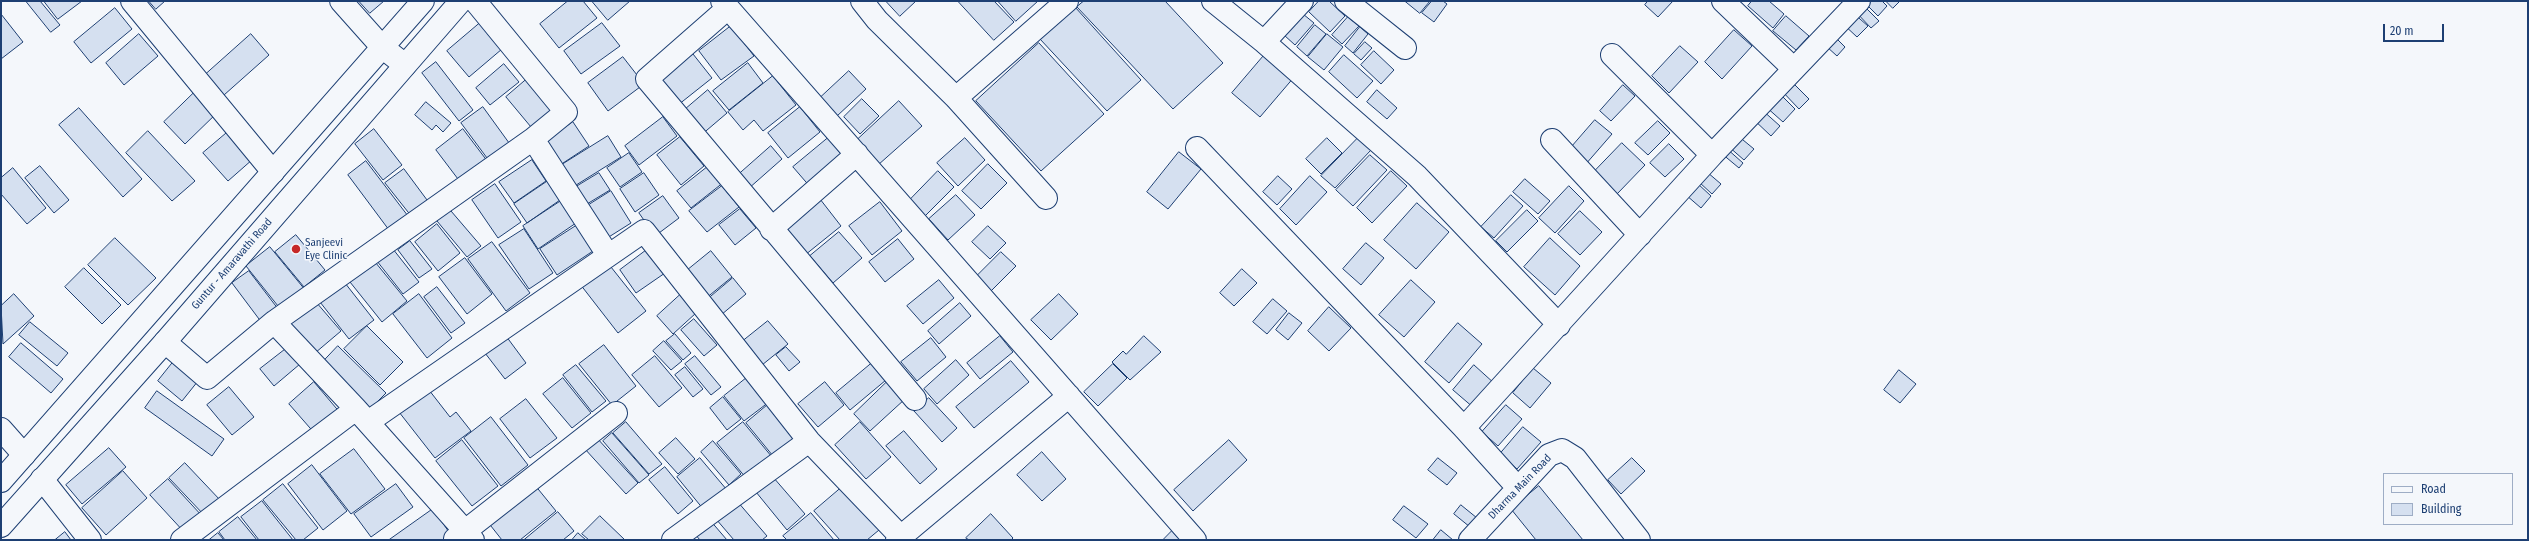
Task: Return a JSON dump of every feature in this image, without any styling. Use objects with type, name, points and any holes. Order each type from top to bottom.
[{"type":"street","points":[[132,1],[273,172]]},
{"type":"street","points":[[341,1],[382,47],[405,65]]},
{"type":"street","points":[[1,481],[423,1]]},
{"type":"street","name":"Guntur - Amaravathi Road","points":[[1,526],[165,342],[461,1]]},
{"type":"street","points":[[165,342],[207,378],[274,322],[533,139],[566,112],[475,1]]},
{"type":"street","points":[[862,1],[877,20],[956,98],[1046,198]]},
{"type":"street","points":[[956,98],[1067,1]]},
{"type":"street","points":[[1213,1],[1264,42],[1417,176],[1559,325]]},
{"type":"street","points":[[1264,42],[1302,1]]},
{"type":"street","points":[[1346,1],[1405,48]]},
{"type":"street","points":[[1723,1],[1794,69]]},
{"type":"street","points":[[1464,428],[1712,155],[1859,1]]},
{"type":"street","points":[[915,399],[771,229],[647,79],[725,4],[1195,540]]},
{"type":"street","points":[[1612,55],[1712,155]]},
{"type":"street","points":[[533,139],[608,255]]},
{"type":"street","points":[[1552,140],[1640,235]]},
{"type":"street","points":[[1197,148],[1464,428],[1518,488]]},
{"type":"street","points":[[771,229],[857,154]]},
{"type":"street","points":[[182,540],[362,415],[644,230],[809,442],[901,539],[1069,396]]},
{"type":"street","points":[[274,322],[362,415],[464,537],[616,413]]},
{"type":"street","points":[[1,429],[24,455]]},
{"type":"street","points":[[673,540],[809,442]]},
{"type":"street","name":"Dharma Main Road","points":[[1470,540],[1518,488],[1555,452],[1562,450],[1574,458],[1639,540]]},
{"type":"street","points":[[42,479],[90,540]]},
{"type":"building","points":[[26,1],[40,1],[60,25],[51,32]]},
{"type":"building","points":[[44,1],[82,1],[58,19]]},
{"type":"building","points":[[149,1],[165,1],[156,9]]},
{"type":"building","points":[[359,1],[384,1],[370,13]]},
{"type":"building","points":[[568,1],[583,1],[597,18],[559,48],[540,24]]},
{"type":"building","points":[[592,1],[630,1],[608,20]]},
{"type":"building","points":[[886,1],[916,1],[900,16]]},
{"type":"building","points":[[958,1],[994,1],[1014,22],[994,40]]},
{"type":"building","points":[[998,1],[1038,1],[1016,21]]},
{"type":"building","points":[[1084,1],[1165,1],[1223,63],[1173,109],[1077,7]]},
{"type":"building","points":[[1319,1],[1329,1],[1345,16],[1330,32],[1309,12]]},
{"type":"building","points":[[1405,1],[1430,1],[1420,13]]},
{"type":"building","points":[[1432,1],[1443,1],[1447,4],[1434,22],[1422,13]]},
{"type":"building","points":[[1648,1],[1673,1],[1658,17],[1645,5]]},
{"type":"building","points":[[1752,1],[1769,1],[1784,14],[1773,28],[1748,6]]},
{"type":"building","points":[[1867,1],[1882,1],[1887,6],[1878,16],[1865,3]]},
{"type":"building","points":[[1886,1],[1900,1],[1893,8]]},
{"type":"building","points":[[1861,3],[1879,21],[1871,28],[1854,10]]},
{"type":"building","points":[[1075,7],[1141,80],[1107,111],[1040,39]]},
{"type":"building","points":[[115,8],[132,29],[91,63],[74,42]]},
{"type":"building","points":[[1852,12],[1868,26],[1857,37],[1842,23]]},
{"type":"building","points":[[1,14],[23,42],[1,59]]},
{"type":"building","points":[[1303,14],[1314,23],[1295,45],[1284,35]]},
{"type":"building","points":[[1786,16],[1809,36],[1796,50],[1773,31]]},
{"type":"building","points":[[1348,17],[1359,26],[1342,44],[1332,35]]},
{"type":"building","points":[[480,23],[502,49],[469,77],[447,51]]},
{"type":"building","points":[[602,23],[620,46],[581,74],[564,51]]},
{"type":"building","points":[[1315,25],[1326,34],[1307,56],[1297,47]]},
{"type":"building","points":[[731,26],[754,56],[721,80],[699,51]]},
{"type":"building","points":[[1360,27],[1368,34],[1353,53],[1345,46]]},
{"type":"building","points":[[1734,30],[1752,46],[1722,79],[1705,62]]},
{"type":"building","points":[[139,34],[158,56],[124,85],[106,63]]},
{"type":"building","points":[[251,34],[269,55],[224,95],[205,75]]},
{"type":"building","points":[[1327,34],[1343,47],[1324,70],[1308,57]]},
{"type":"building","points":[[1835,37],[1845,47],[1837,56],[1826,46]]},
{"type":"building","points":[[1365,42],[1372,48],[1361,60],[1354,54]]},
{"type":"building","points":[[1039,43],[1104,114],[1041,171],[976,101]]},
{"type":"building","points":[[1680,46],[1698,62],[1669,93],[1652,76]]},
{"type":"building","points":[[1374,51],[1394,70],[1381,84],[1361,65]]},
{"type":"building","points":[[1267,52],[1295,76],[1260,117],[1232,93]]},
{"type":"building","points":[[693,54],[712,78],[678,105],[659,82]]},
{"type":"building","points":[[1344,55],[1373,81],[1357,98],[1329,72]]},
{"type":"building","points":[[623,57],[644,84],[608,111],[588,83]]},
{"type":"building","points":[[436,62],[473,110],[459,121],[422,73]]},
{"type":"building","points":[[748,63],[763,83],[729,110],[713,91]]},
{"type":"building","points":[[504,64],[519,82],[490,105],[476,88]]},
{"type":"building","points":[[849,71],[866,89],[837,116],[820,98]]},
{"type":"building","points":[[773,76],[796,105],[763,131],[754,120],[743,130],[728,112]]},
{"type":"building","points":[[527,79],[557,115],[536,133],[506,97]]},
{"type":"building","points":[[1789,79],[1809,99],[1799,109],[1780,89]]},
{"type":"building","points":[[1623,85],[1635,96],[1611,121],[1600,111]]},
{"type":"building","points":[[199,88],[220,110],[185,144],[164,122]]},
{"type":"building","points":[[708,90],[727,113],[700,136],[681,113]]},
{"type":"building","points":[[1377,90],[1397,108],[1387,119],[1367,102]]},
{"type":"building","points":[[1778,92],[1795,109],[1783,122],[1765,106]]},
{"type":"building","points":[[862,99],[879,116],[860,134],[844,117]]},
{"type":"building","points":[[899,101],[922,126],[878,165],[856,141]]},
{"type":"building","points":[[426,102],[451,123],[443,132],[436,125],[432,130],[415,115]]},
{"type":"building","points":[[483,107],[512,147],[490,162],[461,123]]},
{"type":"building","points":[[800,107],[820,132],[788,158],[768,133]]},
{"type":"building","points":[[79,108],[142,179],[123,197],[59,125]]},
{"type":"building","points":[[1761,109],[1780,126],[1771,136],[1752,118]]},
{"type":"building","points":[[663,117],[677,136],[639,165],[625,146]]},
{"type":"building","points":[[1595,120],[1612,134],[1585,165],[1569,150]]},
{"type":"building","points":[[1658,121],[1670,133],[1648,155],[1635,143]]},
{"type":"building","points":[[573,122],[589,146],[557,167],[542,144]]},
{"type":"building","points":[[374,129],[402,165],[383,180],[355,144]]},
{"type":"building","points":[[463,129],[488,162],[461,183],[436,150]]},
{"type":"building","points":[[148,131],[195,181],[172,201],[126,153]]},
{"type":"building","points":[[229,131],[253,159],[228,181],[203,153]]},
{"type":"building","points":[[1737,135],[1754,149],[1744,160],[1728,146]]},
{"type":"building","points":[[608,136],[621,157],[573,187],[560,166]]},
{"type":"building","points":[[680,137],[704,166],[681,185],[657,155]]},
{"type":"building","points":[[828,138],[846,160],[812,189],[793,167]]},
{"type":"building","points":[[965,138],[985,160],[958,186],[937,163]]},
{"type":"building","points":[[1327,138],[1342,153],[1321,174],[1306,159]]},
{"type":"building","points":[[1358,138],[1371,150],[1335,188],[1321,176]]},
{"type":"building","points":[[1622,143],[1645,165],[1617,194],[1594,172]]},
{"type":"building","points":[[1669,144],[1684,159],[1665,177],[1650,163]]},
{"type":"building","points":[[771,146],[782,159],[748,189],[737,176]]},
{"type":"building","points":[[1726,148],[1743,163],[1739,168],[1721,153]]},
{"type":"building","points":[[1179,152],[1201,169],[1168,209],[1147,192]]},
{"type":"building","points":[[629,153],[642,172],[620,187],[607,168]]},
{"type":"building","points":[[1370,155],[1387,170],[1353,206],[1336,190]]},
{"type":"building","points":[[532,160],[546,181],[514,203],[499,182]]},
{"type":"building","points":[[366,161],[408,216],[389,230],[348,175]]},
{"type":"building","points":[[988,164],[1007,183],[981,209],[962,191]]},
{"type":"building","points":[[710,165],[724,182],[691,208],[677,191]]},
{"type":"building","points":[[40,166],[69,200],[54,213],[25,178]]},
{"type":"building","points":[[13,168],[46,208],[27,224],[1,194],[1,178]]},
{"type":"building","points":[[404,169],[430,204],[412,217],[385,183]]},
{"type":"building","points":[[938,171],[954,187],[924,217],[908,202]]},
{"type":"building","points":[[1391,171],[1407,186],[1372,223],[1357,208]]},
{"type":"building","points":[[1707,172],[1721,184],[1712,194],[1699,182]]},
{"type":"building","points":[[599,173],[610,190],[582,207],[571,190]]},
{"type":"building","points":[[644,173],[659,195],[635,212],[620,189]]},
{"type":"building","points":[[1278,176],[1292,189],[1277,205],[1263,192]]},
{"type":"building","points":[[1310,176],[1327,192],[1296,225],[1280,209]]},
{"type":"building","points":[[1525,179],[1550,201],[1538,214],[1513,192]]},
{"type":"building","points":[[548,181],[560,200],[527,223],[514,204]]},
{"type":"building","points":[[1697,183],[1711,196],[1701,208],[1686,195]]},
{"type":"building","points":[[495,184],[521,222],[498,238],[472,200]]},
{"type":"building","points":[[722,186],[739,207],[707,232],[689,211]]},
{"type":"building","points":[[1569,186],[1584,201],[1555,233],[1539,218]]},
{"type":"building","points":[[611,191],[631,223],[604,240],[584,208]]},
{"type":"building","points":[[956,195],[975,215],[948,240],[929,219]]},
{"type":"building","points":[[1511,195],[1523,206],[1494,238],[1481,227]]},
{"type":"building","points":[[663,196],[679,218],[655,236],[639,213]]},
{"type":"building","points":[[820,199],[841,226],[805,255],[784,228]]},
{"type":"building","points":[[561,201],[576,223],[538,249],[523,226]]},
{"type":"building","points":[[880,202],[902,231],[872,255],[849,226]]},
{"type":"building","points":[[1417,203],[1449,232],[1416,269],[1384,240]]},
{"type":"building","points":[[445,204],[481,246],[467,257],[432,215]]},
{"type":"building","points":[[740,209],[756,228],[735,245],[719,225]]},
{"type":"building","points":[[1527,210],[1538,221],[1507,252],[1496,241]]},
{"type":"building","points":[[1580,211],[1602,232],[1580,255],[1558,234]]},
{"type":"building","points":[[437,224],[460,253],[438,271],[415,242]]},
{"type":"building","points":[[579,224],[596,249],[557,275],[540,249]]},
{"type":"building","points":[[988,226],[1006,243],[990,259],[972,242]]},
{"type":"building","points":[[524,229],[553,273],[529,289],[499,245]]},
{"type":"building","points":[[839,232],[862,258],[833,283],[810,256]]},
{"type":"building","points":[[296,235],[325,270],[304,287],[275,252]]},
{"type":"building","points":[[115,238],[156,278],[128,305],[88,265]]},
{"type":"building","points":[[1550,238],[1580,266],[1555,295],[1524,267]]},
{"type":"building","points":[[898,239],[914,259],[885,282],[869,262]]},
{"type":"building","points":[[410,241],[432,269],[419,278],[398,250]]},
{"type":"building","points":[[492,242],[530,293],[506,311],[468,259]]},
{"type":"building","points":[[1366,243],[1384,258],[1361,285],[1343,269]]},
{"type":"building","points":[[389,244],[419,282],[403,294],[373,256]]},
{"type":"building","points":[[270,247],[306,291],[282,311],[246,266]]},
{"type":"building","points":[[648,249],[665,273],[636,293],[620,270]]},
{"type":"building","points":[[711,251],[732,277],[705,299],[684,273]]},
{"type":"building","points":[[1001,252],[1016,266],[989,293],[974,279]]},
{"type":"building","points":[[371,257],[407,301],[382,322],[346,277]]},
{"type":"building","points":[[465,258],[492,294],[467,314],[439,277]]},
{"type":"building","points":[[607,262],[646,311],[618,333],[580,284]]},
{"type":"building","points":[[84,268],[121,305],[102,324],[65,287]]},
{"type":"building","points":[[1242,269],[1257,283],[1234,306],[1220,293]]},
{"type":"building","points":[[249,271],[282,314],[265,327],[232,283]]},
{"type":"building","points":[[733,278],[746,294],[721,315],[708,299]]},
{"type":"building","points":[[939,280],[954,298],[923,324],[907,306]]},
{"type":"building","points":[[1411,280],[1435,302],[1404,337],[1379,315]]},
{"type":"building","points":[[345,283],[374,320],[349,339],[320,302]]},
{"type":"building","points":[[437,287],[465,323],[451,333],[424,297]]},
{"type":"building","points":[[14,294],[34,316],[3,344],[1,306]]},
{"type":"building","points":[[419,294],[452,338],[427,358],[393,314]]},
{"type":"building","points":[[1059,294],[1078,314],[1051,340],[1031,320]]},
{"type":"building","points":[[680,295],[696,313],[673,334],[657,316]]},
{"type":"building","points":[[1273,299],[1287,311],[1267,334],[1253,322]]},
{"type":"building","points":[[316,302],[341,331],[315,353],[290,324]]},
{"type":"building","points":[[960,303],[971,316],[939,344],[928,331]]},
{"type":"building","points":[[1329,307],[1351,328],[1329,351],[1308,331]]},
{"type":"building","points":[[1289,313],[1302,323],[1288,340],[1276,330]]},
{"type":"building","points":[[694,319],[717,345],[704,356],[681,330]]},
{"type":"building","points":[[768,321],[788,344],[762,365],[743,341]]},
{"type":"building","points":[[30,322],[68,353],[57,366],[19,335]]},
{"type":"building","points":[[1458,323],[1482,344],[1449,383],[1425,362]]},
{"type":"building","points":[[367,326],[403,362],[380,385],[344,349]]},
{"type":"building","points":[[675,334],[691,353],[683,360],[666,341]]},
{"type":"building","points":[[506,336],[526,363],[505,379],[485,353]]},
{"type":"building","points":[[1000,336],[1013,352],[980,379],[967,363]]},
{"type":"building","points":[[1144,336],[1161,352],[1130,380],[1112,362],[1123,351],[1126,354]]},
{"type":"building","points":[[931,338],[946,357],[917,381],[901,362]]},
{"type":"building","points":[[664,341],[682,361],[671,370],[653,351]]},
{"type":"building","points":[[21,343],[63,379],[51,393],[9,357]]},
{"type":"building","points":[[604,345],[636,386],[612,405],[579,364]]},
{"type":"building","points":[[338,346],[386,393],[369,410],[321,364]]},
{"type":"building","points":[[786,347],[800,362],[789,371],[776,355]]},
{"type":"building","points":[[287,348],[300,364],[274,386],[260,369]]},
{"type":"building","points":[[655,356],[682,388],[659,407],[632,375]]},
{"type":"building","points":[[695,356],[721,387],[711,395],[685,364]]},
{"type":"building","points":[[956,360],[969,375],[937,404],[924,389]]},
{"type":"building","points":[[174,361],[198,381],[182,401],[158,381]]},
{"type":"building","points":[[1011,361],[1029,382],[974,428],[956,407]]},
{"type":"building","points":[[872,363],[886,380],[850,410],[836,393]]},
{"type":"building","points":[[1113,364],[1127,378],[1098,406],[1084,392]]},
{"type":"building","points":[[576,365],[606,401],[592,412],[563,375]]},
{"type":"building","points":[[1474,365],[1495,384],[1474,408],[1453,390]]},
{"type":"building","points":[[685,367],[703,389],[693,397],[675,375]]},
{"type":"building","points":[[1533,368],[1551,383],[1530,408],[1513,393]]},
{"type":"building","points":[[1899,370],[1916,384],[1900,403],[1884,390]]},
{"type":"building","points":[[749,376],[769,402],[744,421],[724,396]]},
{"type":"building","points":[[563,378],[591,413],[572,428],[543,394]]},
{"type":"building","points":[[888,381],[905,399],[870,431],[854,414]]},
{"type":"building","points":[[314,382],[342,415],[317,436],[289,404]]},
{"type":"building","points":[[825,382],[844,405],[818,427],[798,404]]},
{"type":"building","points":[[229,387],[254,417],[232,435],[207,405]]},
{"type":"building","points":[[429,390],[450,417],[456,412],[471,431],[435,458],[399,412]]},
{"type":"building","points":[[157,391],[224,439],[212,456],[145,408]]},
{"type":"building","points":[[723,397],[741,419],[727,430],[710,408]]},
{"type":"building","points":[[929,398],[957,428],[942,442],[914,411]]},
{"type":"building","points":[[526,399],[557,438],[530,458],[500,419]]},
{"type":"building","points":[[770,403],[797,436],[773,456],[746,423]]},
{"type":"building","points":[[1506,405],[1522,419],[1498,446],[1482,432]]},
{"type":"building","points":[[491,417],[528,465],[501,486],[464,438]]},
{"type":"building","points":[[626,422],[662,464],[649,474],[613,433]]},
{"type":"building","points":[[743,422],[772,457],[746,478],[717,443]]},
{"type":"building","points":[[860,422],[891,457],[866,479],[835,445]]},
{"type":"building","points":[[1523,427],[1541,442],[1517,469],[1500,454]]},
{"type":"building","points":[[904,431],[937,469],[920,484],[886,446]]},
{"type":"building","points":[[612,433],[649,475],[639,483],[603,441]]},
{"type":"building","points":[[596,437],[638,483],[626,494],[584,448]]},
{"type":"building","points":[[676,438],[695,459],[678,474],[659,453]]},
{"type":"building","points":[[462,440],[498,486],[472,506],[436,461]]},
{"type":"building","points":[[1229,440],[1247,460],[1193,511],[1174,490]]},
{"type":"building","points":[[713,441],[741,474],[729,485],[701,452]]},
{"type":"building","points":[[109,448],[126,467],[82,504],[66,485]]},
{"type":"building","points":[[354,449],[385,489],[351,514],[320,474]]},
{"type":"building","points":[[1042,452],[1066,479],[1042,501],[1017,475]]},
{"type":"building","points":[[700,458],[727,490],[704,510],[677,477]]},
{"type":"building","points":[[1438,458],[1457,473],[1447,485],[1428,470]]},
{"type":"building","points":[[1632,458],[1645,471],[1621,494],[1608,480]]},
{"type":"building","points":[[185,463],[221,501],[205,516],[169,478]]},
{"type":"building","points":[[312,465],[347,511],[323,530],[288,484]]},
{"type":"building","points":[[665,467],[693,501],[678,514],[649,480]]},
{"type":"building","points":[[123,471],[147,498],[106,535],[82,508]]},
{"type":"building","points":[[773,477],[805,514],[787,530],[756,492]]},
{"type":"building","points":[[168,479],[203,517],[185,533],[150,495]]},
{"type":"building","points":[[283,484],[318,528],[303,540],[296,540],[263,500]]},
{"type":"building","points":[[396,484],[413,507],[371,537],[354,514]]},
{"type":"building","points":[[534,484],[556,511],[520,540],[502,540],[487,521]]},
{"type":"building","points":[[1539,486],[1583,540],[1536,540],[1511,509]]},
{"type":"building","points":[[841,488],[879,530],[867,540],[840,540],[814,511]]},
{"type":"building","points":[[262,501],[293,540],[259,540],[241,517]]},
{"type":"building","points":[[737,501],[767,536],[762,540],[734,540],[716,519]]},
{"type":"building","points":[[1461,505],[1477,518],[1470,527],[1454,514]]},
{"type":"building","points":[[1404,506],[1428,524],[1416,538],[1393,520]]},
{"type":"building","points":[[433,509],[451,535],[444,540],[389,540]]},
{"type":"building","points":[[558,512],[574,531],[563,540],[524,540]]},
{"type":"building","points":[[811,513],[834,540],[787,540],[783,536]]},
{"type":"building","points":[[991,514],[1013,538],[1011,540],[969,540],[966,538]]},
{"type":"building","points":[[600,516],[625,540],[589,540],[582,534]]},
{"type":"building","points":[[238,517],[257,540],[225,540],[219,532]]},
{"type":"building","points":[[709,519],[727,540],[700,540],[694,533]]},
{"type":"building","points":[[1441,530],[1453,540],[1433,540]]},
{"type":"building","points":[[1172,531],[1180,540],[1163,540]]},
{"type":"building","points":[[65,532],[71,540],[55,540]]},
{"type":"building","points":[[218,533],[224,540],[209,540]]},
{"type":"building","points":[[578,533],[586,540],[572,540]]},
{"type":"place","name":"Sanjeevi Eye Clinic","points":[[296,249]]}]
